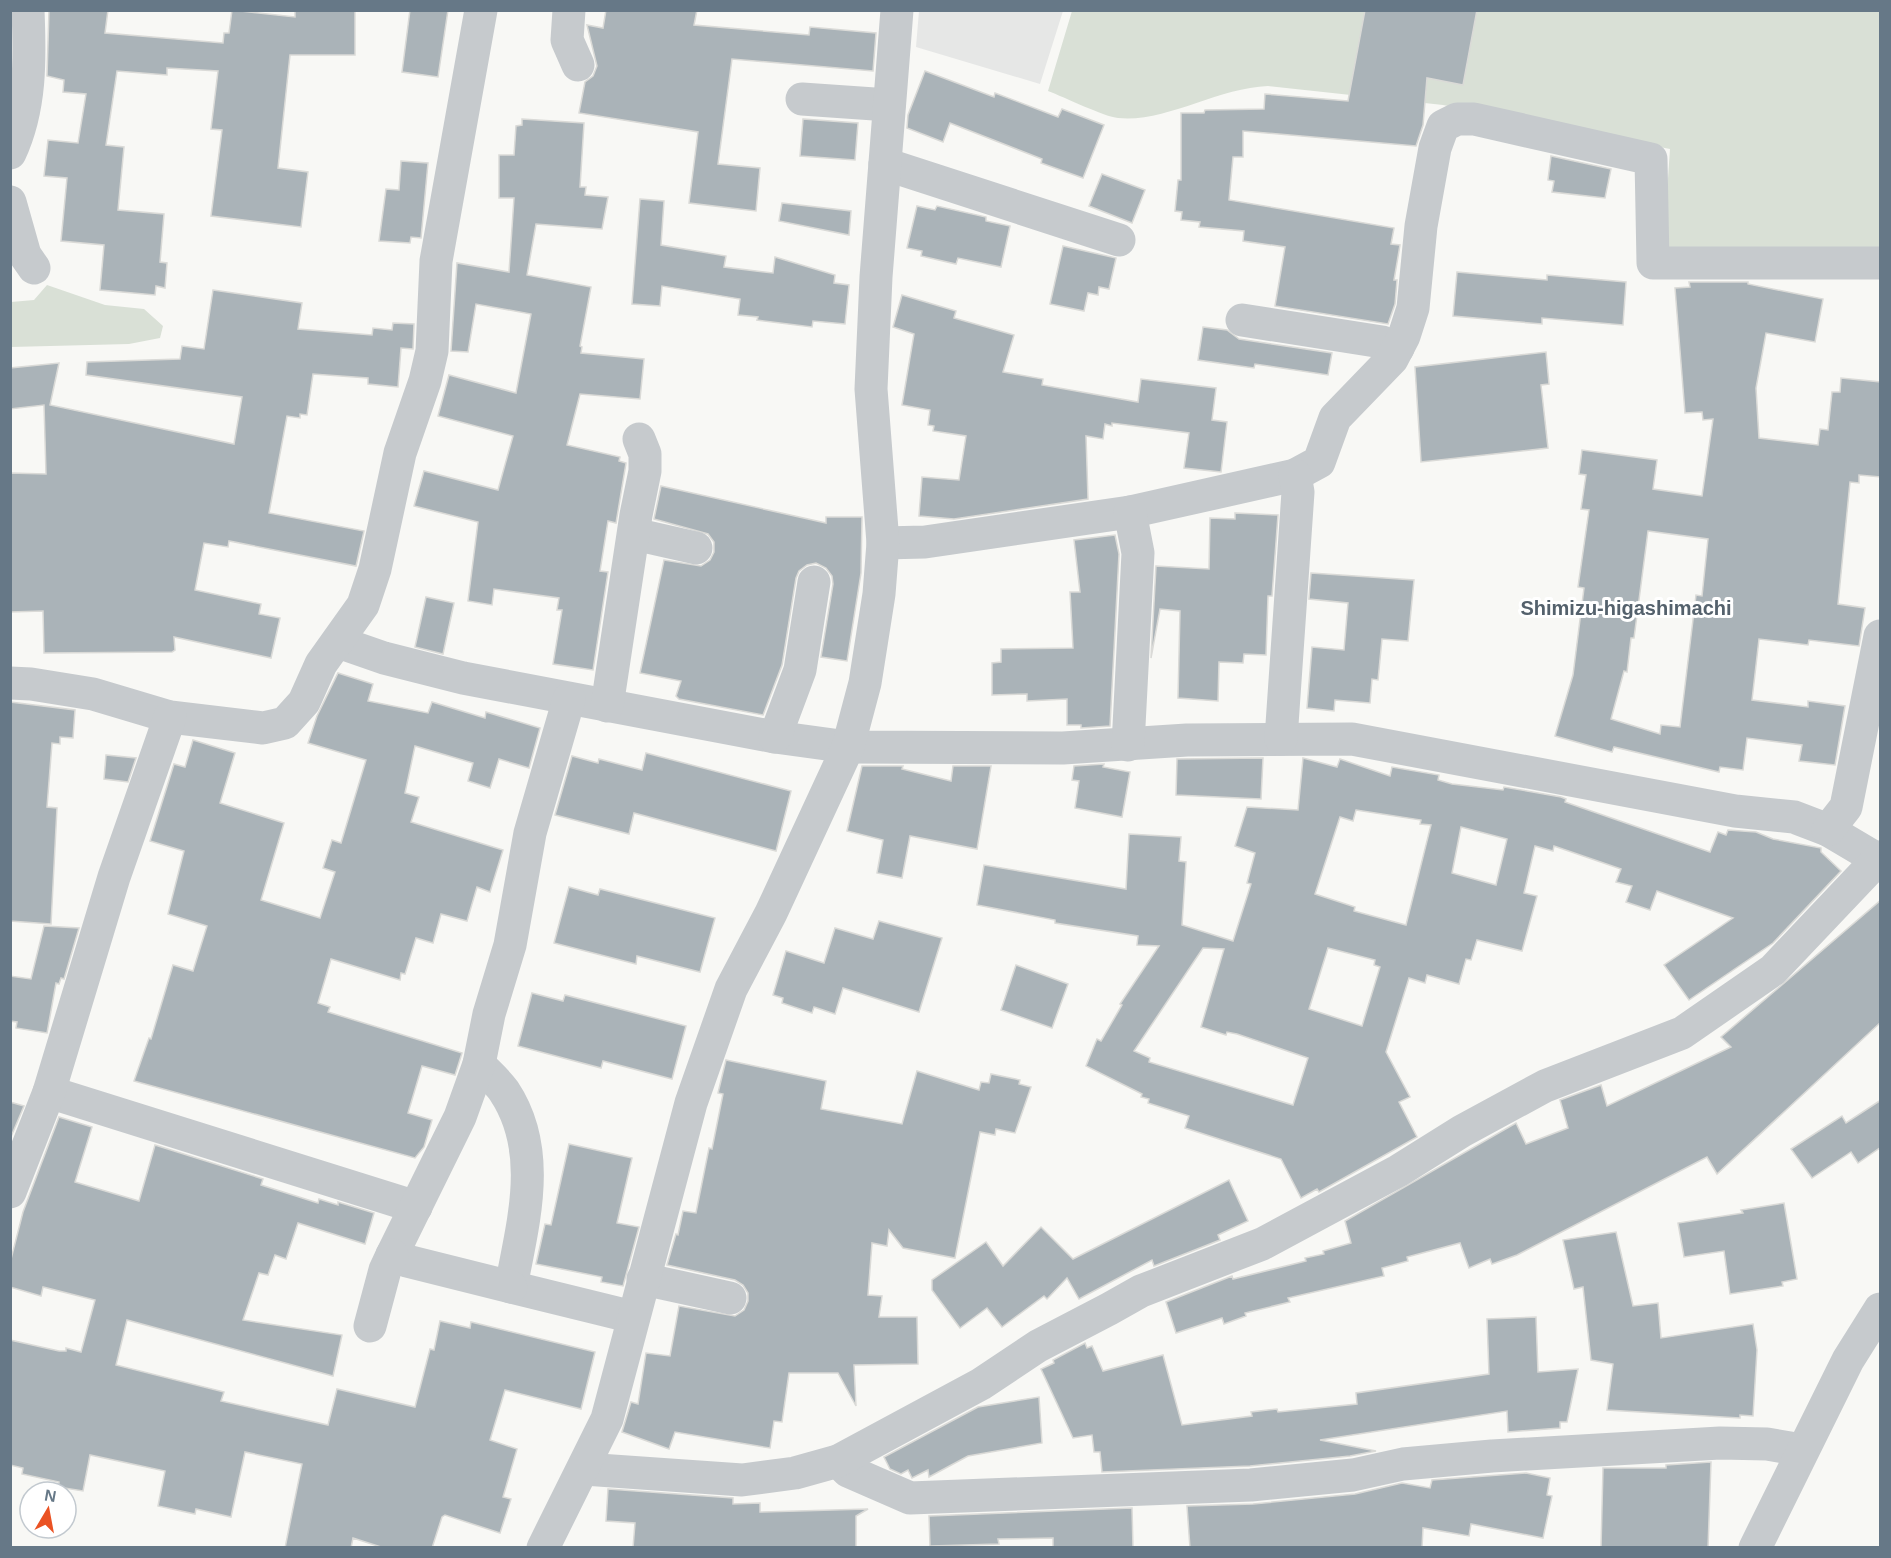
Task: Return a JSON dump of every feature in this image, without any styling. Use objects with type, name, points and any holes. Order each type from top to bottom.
[{"type":"street","points":[[10,153],[18,136],[31,66],[28,10]]},
{"type":"street","points":[[10,683],[93,694],[170,717],[263,728],[285,723],[304,702],[321,664],[363,605],[375,568],[400,453],[425,381],[432,351],[436,261],[481,10]]},
{"type":"street","points":[[569,10],[567,40],[578,65]]},
{"type":"street","points":[[543,1548],[607,1419],[692,1103],[731,989],[771,912],[848,747],[865,683],[879,594],[883,543],[871,389],[897,10]]},
{"type":"street","points":[[802,99],[889,105]]},
{"type":"street","points":[[883,543],[926,542],[1130,512],[1295,475],[1319,462],[1335,418],[1392,359],[1398,348],[1413,308],[1421,226],[1434,148],[1443,126],[1457,119],[1474,119],[1651,159],[1653,263],[1881,263]]},
{"type":"street","points":[[885,164],[1119,240]]},
{"type":"street","points":[[10,202],[25,255],[34,268]]},
{"type":"street","points":[[1242,320],[1382,342],[1398,348]]},
{"type":"street","points":[[607,706],[645,471],[645,453],[639,439]]},
{"type":"street","points":[[1281,739],[1298,492],[1295,475]]},
{"type":"street","points":[[1128,745],[1138,553],[1130,512]]},
{"type":"street","points":[[634,534],[696,549]]},
{"type":"street","points":[[775,737],[800,670],[814,582]]},
{"type":"street","points":[[1828,830],[1846,807],[1881,636]]},
{"type":"street","points":[[338,642],[384,658],[463,678],[775,737],[848,747],[1063,748],[1187,740],[1352,739],[1735,811],[1794,817],[1828,830],[1879,858],[1773,970],[1682,1033],[1545,1086],[1462,1131],[1398,1171],[1262,1244],[1133,1296],[1038,1346],[981,1384],[838,1461],[795,1473],[742,1480],[663,1477],[584,1469]]},
{"type":"street","points":[[370,1326],[384,1270],[460,1117],[479,1064],[489,1014],[510,945],[530,833],[569,699]]},
{"type":"street","points":[[10,1192],[49,1092],[114,877],[170,717]]},
{"type":"street","points":[[479,1064],[504,1091],[522,1129],[529,1167],[525,1208],[511,1287]]},
{"type":"street","points":[[49,1092],[416,1207]]},
{"type":"street","points":[[392,1255],[407,1261],[633,1317]]},
{"type":"street","points":[[643,1279],[730,1298]]},
{"type":"street","points":[[1755,1548],[1848,1360],[1881,1309]]},
{"type":"street","points":[[838,1461],[848,1471],[910,1498],[1251,1485],[1353,1475],[1403,1464],[1492,1456],[1696,1444],[1767,1444],[1802,1450]]},
{"type":"shaded area","points":[[919,10],[1063,11],[1040,84],[916,47]]},
{"type":"shaded area","points":[[1072,11],[1880,11],[1880,255],[1663,251],[1670,149],[1443,105],[1268,86],[1249,88],[1154,115],[1136,118],[1112,117],[1048,91]]},
{"type":"shaded area","points":[[47,285],[105,305],[144,309],[163,326],[160,338],[129,344],[11,347],[11,302],[34,300]]},
{"type":"building","points":[[49,10],[108,10],[105,33],[223,43],[224,33],[229,33],[232,10],[295,17],[295,10],[355,10],[355,55],[290,55],[278,168],[308,172],[301,227],[211,216],[222,130],[211,129],[218,71],[167,68],[167,75],[117,71],[106,145],[124,147],[118,210],[164,214],[160,262],[167,263],[165,288],[156,286],[155,295],[100,290],[104,245],[61,241],[67,178],[44,176],[48,140],[78,143],[86,94],[63,92],[64,80],[47,76]]},
{"type":"building","points":[[410,10],[448,10],[438,77],[402,72]]},
{"type":"building","points":[[606,10],[697,10],[694,25],[809,35],[810,27],[876,33],[873,71],[732,59],[718,164],[760,168],[756,211],[689,203],[698,132],[579,113],[585,82],[593,76],[597,66],[587,25],[603,28]]},
{"type":"building","points":[[1365,10],[1477,10],[1463,85],[1427,78],[1423,125],[1416,146],[1243,131],[1243,157],[1233,157],[1229,200],[1394,228],[1391,244],[1400,245],[1394,280],[1397,280],[1395,304],[1388,324],[1275,306],[1285,247],[1243,241],[1244,231],[1199,227],[1200,222],[1181,220],[1182,212],[1175,211],[1178,180],[1181,180],[1181,113],[1204,113],[1205,110],[1264,109],[1265,94],[1348,101]]},
{"type":"building","points":[[925,71],[994,97],[995,93],[1058,117],[1062,109],[1104,125],[1083,178],[1041,163],[1042,159],[950,123],[943,142],[907,128],[908,115]]},
{"type":"building","points":[[522,119],[584,123],[580,187],[586,187],[585,195],[608,197],[602,229],[536,224],[527,275],[591,287],[580,346],[582,347],[581,353],[644,359],[640,399],[580,394],[567,445],[620,457],[619,461],[626,463],[616,523],[608,521],[600,571],[608,572],[593,670],[553,664],[562,610],[557,610],[559,598],[494,589],[492,605],[468,601],[478,522],[414,506],[424,471],[498,490],[513,436],[438,416],[449,375],[516,393],[531,314],[476,304],[468,352],[451,351],[457,263],[509,272],[514,198],[499,198],[499,155],[514,155],[516,126],[522,125]]},
{"type":"building","points":[[803,119],[858,123],[855,160],[800,156]]},
{"type":"building","points":[[1551,156],[1611,169],[1605,198],[1552,192],[1554,181],[1548,180]]},
{"type":"building","points":[[401,161],[428,163],[421,238],[411,237],[410,243],[379,241],[386,189],[399,190]]},
{"type":"building","points":[[1102,174],[1145,190],[1132,223],[1089,206]]},
{"type":"building","points":[[640,199],[664,201],[661,245],[726,256],[724,267],[773,273],[775,257],[835,275],[834,283],[849,285],[845,324],[813,321],[812,327],[757,320],[758,317],[738,315],[740,299],[662,286],[660,306],[632,304]]},
{"type":"building","points":[[782,203],[851,211],[849,235],[779,221]]},
{"type":"building","points":[[917,206],[935,210],[937,206],[986,217],[986,221],[1010,226],[1001,267],[958,258],[956,264],[921,256],[922,251],[907,248]]},
{"type":"building","points":[[1063,246],[1116,258],[1109,289],[1099,287],[1098,295],[1088,293],[1084,311],[1050,304]]},
{"type":"building","points":[[1457,272],[1547,280],[1547,275],[1626,282],[1623,325],[1542,318],[1542,324],[1453,316]]},
{"type":"building","points":[[1689,282],[1748,282],[1748,284],[1823,299],[1815,342],[1766,333],[1756,388],[1759,438],[1818,445],[1820,429],[1828,430],[1832,392],[1840,392],[1841,378],[1881,382],[1881,477],[1859,475],[1859,483],[1850,482],[1838,604],[1865,608],[1859,646],[1809,640],[1808,645],[1759,639],[1752,700],[1808,707],[1808,701],[1845,706],[1835,765],[1799,761],[1802,745],[1747,738],[1743,770],[1720,767],[1719,772],[1614,747],[1612,752],[1555,736],[1573,675],[1584,588],[1578,587],[1589,510],[1581,509],[1586,475],[1579,474],[1582,450],[1657,460],[1653,489],[1702,496],[1713,419],[1703,420],[1702,412],[1685,413],[1675,288],[1690,287]],"holes":[[[1648,531],[1708,539],[1702,596],[1696,595],[1680,727],[1661,725],[1660,734],[1611,719],[1624,671],[1627,672],[1631,638],[1634,638]]]},
{"type":"building","points":[[213,290],[302,303],[298,329],[372,335],[373,328],[392,330],[393,323],[414,324],[413,349],[401,348],[398,387],[368,384],[368,378],[313,374],[307,415],[300,414],[300,418],[287,416],[269,513],[364,531],[356,566],[229,541],[228,547],[204,543],[195,590],[261,604],[259,614],[280,618],[271,658],[174,637],[175,650],[172,652],[44,653],[43,611],[10,612],[10,473],[46,474],[44,405],[10,409],[10,368],[59,363],[50,405],[234,444],[242,397],[86,375],[87,362],[180,359],[182,346],[204,349]]},
{"type":"building","points":[[902,295],[956,311],[954,318],[1014,335],[1003,372],[1043,379],[1042,385],[1138,402],[1141,379],[1216,388],[1212,420],[1227,422],[1221,472],[1184,468],[1189,433],[1105,424],[1103,439],[1086,436],[1088,499],[954,519],[919,516],[922,477],[959,480],[966,436],[933,431],[934,426],[928,425],[930,410],[902,405],[914,334],[893,327]]},
{"type":"building","points":[[1203,327],[1227,330],[1239,339],[1332,353],[1328,375],[1255,364],[1254,368],[1198,360]]},
{"type":"building","points":[[1546,352],[1549,384],[1541,385],[1548,448],[1421,462],[1415,367]]},
{"type":"building","points":[[661,486],[826,523],[826,517],[862,517],[861,573],[847,661],[821,657],[833,584],[832,576],[826,568],[816,563],[807,565],[799,571],[796,578],[782,665],[763,715],[679,699],[676,696],[681,681],[640,673],[664,560],[701,566],[710,560],[714,552],[714,542],[708,534],[654,519]]},
{"type":"building","points":[[1235,513],[1278,515],[1272,596],[1268,596],[1266,655],[1244,654],[1243,663],[1219,662],[1218,701],[1178,698],[1180,611],[1160,609],[1151,658],[1156,566],[1209,569],[1210,518],[1235,519]]},
{"type":"building","points":[[1115,535],[1119,554],[1110,726],[1081,728],[1081,725],[1067,725],[1067,699],[1027,701],[1027,694],[992,695],[992,663],[1001,662],[1001,649],[1073,648],[1070,592],[1080,592],[1074,540]]},
{"type":"building","points":[[1311,573],[1414,580],[1408,641],[1382,639],[1378,680],[1372,679],[1370,703],[1335,700],[1334,711],[1307,708],[1312,647],[1344,650],[1348,603],[1309,599]]},
{"type":"building","points":[[426,597],[454,603],[443,654],[415,647]]},
{"type":"building","points":[[338,673],[373,684],[368,701],[428,713],[432,702],[485,718],[486,712],[540,728],[529,768],[499,759],[490,788],[468,781],[473,763],[415,746],[405,793],[419,797],[411,822],[503,850],[490,892],[477,887],[467,921],[441,914],[433,943],[416,938],[405,974],[401,973],[400,980],[331,959],[318,1003],[330,1007],[328,1012],[462,1053],[455,1075],[422,1066],[408,1113],[432,1120],[424,1147],[415,1158],[134,1081],[149,1038],[151,1039],[173,965],[193,971],[207,926],[168,914],[184,851],[150,841],[174,764],[185,767],[193,740],[235,753],[220,803],[284,823],[261,900],[320,918],[335,872],[323,868],[332,840],[341,843],[366,760],[308,743],[317,716]]},
{"type":"building","points":[[10,702],[75,710],[73,738],[60,737],[60,744],[52,743],[47,807],[57,808],[51,924],[10,921]]},
{"type":"building","points":[[646,753],[791,791],[776,851],[634,813],[629,834],[555,815],[572,756],[598,763],[599,759],[642,770]]},
{"type":"building","points":[[106,755],[136,758],[128,782],[104,779]]},
{"type":"building","points":[[1263,758],[1261,799],[1176,795],[1177,759]]},
{"type":"building","points":[[1303,758],[1337,767],[1340,759],[1390,776],[1392,767],[1439,775],[1438,780],[1452,784],[1503,790],[1504,787],[1561,797],[1566,799],[1565,802],[1710,852],[1718,832],[1726,835],[1728,830],[1756,832],[1773,839],[1821,848],[1821,852],[1841,871],[1773,943],[1689,1000],[1664,965],[1733,918],[1657,891],[1650,910],[1626,902],[1632,886],[1616,882],[1621,869],[1554,846],[1553,851],[1535,846],[1524,893],[1537,896],[1522,951],[1477,940],[1471,960],[1466,959],[1459,984],[1427,975],[1425,983],[1409,978],[1386,1052],[1410,1097],[1399,1102],[1417,1137],[1319,1192],[1317,1189],[1301,1198],[1281,1159],[1185,1128],[1189,1116],[1148,1103],[1149,1099],[1141,1097],[1142,1094],[1086,1066],[1097,1039],[1101,1041],[1122,1005],[1120,1004],[1159,946],[1137,945],[1138,936],[1055,923],[1055,920],[977,905],[984,865],[1126,889],[1129,834],[1181,837],[1179,861],[1186,862],[1182,925],[1233,941],[1251,884],[1247,883],[1255,853],[1235,846],[1247,807],[1298,810]],"holes":[[[1356,810],[1421,820],[1420,824],[1431,825],[1406,925],[1354,911],[1355,907],[1315,894],[1340,817],[1353,821]],[[1461,827],[1507,839],[1496,885],[1452,873]],[[1203,948],[1224,949],[1201,1027],[1226,1035],[1227,1032],[1237,1034],[1308,1058],[1293,1105],[1149,1062],[1150,1058],[1134,1051]],[[1328,948],[1375,960],[1374,965],[1380,967],[1362,1026],[1309,1009]]]},
{"type":"building","points":[[1104,764],[1103,767],[1130,772],[1122,817],[1075,808],[1079,781],[1072,780],[1074,766]]},
{"type":"building","points":[[862,766],[903,766],[902,769],[951,781],[953,766],[991,766],[977,849],[910,836],[902,878],[877,873],[883,840],[847,831]]},
{"type":"building","points":[[569,887],[598,895],[600,889],[715,918],[700,972],[637,956],[636,964],[554,943]]},
{"type":"building","points":[[1881,900],[1881,1022],[1717,1174],[1707,1157],[1517,1255],[1492,1264],[1490,1259],[1469,1268],[1460,1243],[1407,1257],[1408,1261],[1382,1268],[1384,1276],[1288,1298],[1290,1302],[1245,1313],[1246,1316],[1224,1324],[1222,1318],[1176,1333],[1166,1302],[1232,1276],[1233,1279],[1306,1261],[1305,1258],[1324,1254],[1323,1251],[1351,1243],[1345,1221],[1516,1123],[1526,1144],[1568,1128],[1560,1100],[1601,1085],[1607,1106],[1731,1047],[1721,1037]]},
{"type":"building","points":[[879,921],[942,938],[919,1012],[843,988],[835,1014],[814,1007],[812,1013],[782,1003],[783,998],[773,995],[786,951],[824,963],[835,928],[873,939]]},
{"type":"building","points":[[44,926],[79,928],[64,979],[61,978],[59,984],[56,983],[47,1033],[16,1028],[17,1022],[10,1021],[10,976],[31,979]]},
{"type":"building","points":[[1016,965],[1068,984],[1052,1028],[1001,1010]]},
{"type":"building","points":[[532,993],[563,1001],[565,995],[686,1026],[672,1079],[603,1061],[601,1068],[518,1046]]},
{"type":"building","points":[[726,1060],[826,1081],[821,1109],[902,1124],[917,1071],[979,1090],[981,1082],[989,1083],[991,1074],[1020,1080],[1019,1084],[1031,1087],[1015,1133],[996,1129],[995,1135],[980,1132],[955,1258],[903,1248],[889,1230],[887,1246],[872,1243],[868,1295],[882,1296],[879,1317],[917,1317],[918,1364],[854,1365],[856,1406],[838,1373],[789,1373],[782,1422],[774,1421],[770,1448],[675,1432],[669,1449],[622,1432],[631,1402],[638,1404],[646,1353],[670,1356],[679,1306],[735,1316],[744,1310],[748,1301],[748,1293],[743,1285],[735,1280],[667,1265],[676,1234],[678,1235],[683,1211],[696,1213],[723,1094],[718,1093]]},
{"type":"building","points":[[1881,1100],[1881,1147],[1858,1163],[1851,1152],[1812,1178],[1791,1149],[1842,1116],[1846,1123]]},
{"type":"building","points":[[10,1102],[24,1106],[10,1139]]},
{"type":"building","points":[[59,1117],[92,1127],[75,1182],[139,1201],[155,1145],[263,1179],[261,1185],[318,1203],[319,1199],[338,1205],[338,1202],[374,1213],[365,1244],[298,1223],[286,1259],[275,1255],[268,1275],[259,1273],[243,1320],[342,1335],[333,1376],[127,1320],[116,1365],[224,1392],[221,1401],[328,1425],[337,1389],[415,1407],[430,1349],[434,1350],[440,1321],[470,1328],[471,1322],[595,1352],[581,1409],[505,1390],[490,1440],[517,1449],[503,1497],[511,1499],[500,1533],[445,1515],[442,1517],[432,1548],[384,1548],[353,1538],[351,1548],[285,1548],[302,1464],[245,1452],[231,1517],[196,1509],[195,1514],[158,1506],[165,1471],[90,1455],[83,1491],[78,1490],[78,1480],[50,1480],[22,1474],[23,1468],[10,1465],[10,1340],[59,1351],[66,1351],[66,1348],[81,1352],[95,1300],[43,1287],[41,1296],[10,1287],[10,1263],[23,1212]]},
{"type":"building","points":[[569,1144],[632,1158],[617,1223],[639,1227],[623,1286],[601,1282],[602,1277],[536,1264],[545,1224],[551,1225]]},
{"type":"building","points":[[1229,1180],[1248,1221],[1218,1235],[1220,1240],[1154,1266],[1152,1260],[1079,1299],[1067,1278],[1047,1299],[1044,1296],[1002,1327],[987,1308],[960,1328],[932,1290],[932,1280],[986,1242],[1003,1266],[1041,1227],[1073,1259]]},
{"type":"building","points":[[1784,1203],[1797,1279],[1782,1282],[1783,1286],[1730,1294],[1724,1251],[1684,1257],[1678,1223],[1743,1213],[1741,1210]]},
{"type":"building","points":[[1616,1232],[1633,1306],[1658,1303],[1661,1338],[1753,1324],[1757,1350],[1753,1416],[1740,1415],[1740,1418],[1607,1410],[1613,1364],[1591,1360],[1583,1287],[1574,1289],[1563,1240]]},
{"type":"building","points":[[1536,1317],[1538,1372],[1578,1369],[1567,1422],[1560,1422],[1560,1428],[1508,1432],[1507,1411],[1320,1440],[1376,1451],[1350,1456],[1250,1466],[1102,1472],[1100,1452],[1094,1452],[1092,1435],[1073,1438],[1041,1369],[1085,1343],[1087,1348],[1092,1346],[1103,1371],[1163,1355],[1182,1425],[1252,1416],[1251,1412],[1277,1409],[1278,1412],[1357,1404],[1356,1393],[1489,1374],[1487,1319]]},
{"type":"building","points":[[1039,1397],[1042,1443],[968,1456],[929,1477],[928,1470],[912,1478],[908,1470],[901,1474],[890,1469],[884,1457],[978,1407]]},
{"type":"building","points":[[1711,1462],[1708,1548],[1601,1548],[1603,1468],[1666,1468],[1666,1465]]},
{"type":"building","points":[[1526,1473],[1550,1478],[1547,1495],[1552,1496],[1543,1538],[1471,1524],[1469,1536],[1423,1528],[1422,1548],[1190,1548],[1187,1506],[1253,1504],[1355,1494],[1402,1483],[1430,1488],[1432,1480]]},
{"type":"building","points":[[608,1489],[733,1498],[733,1504],[760,1503],[760,1512],[868,1509],[856,1516],[856,1548],[633,1548],[635,1523],[606,1521]]},
{"type":"building","points":[[1132,1508],[1133,1548],[1053,1548],[1053,1538],[998,1539],[999,1544],[930,1546],[929,1516]]},
{"type":"district","name":"Shimizu-higashimachi","points":[[1626,608]]}]
